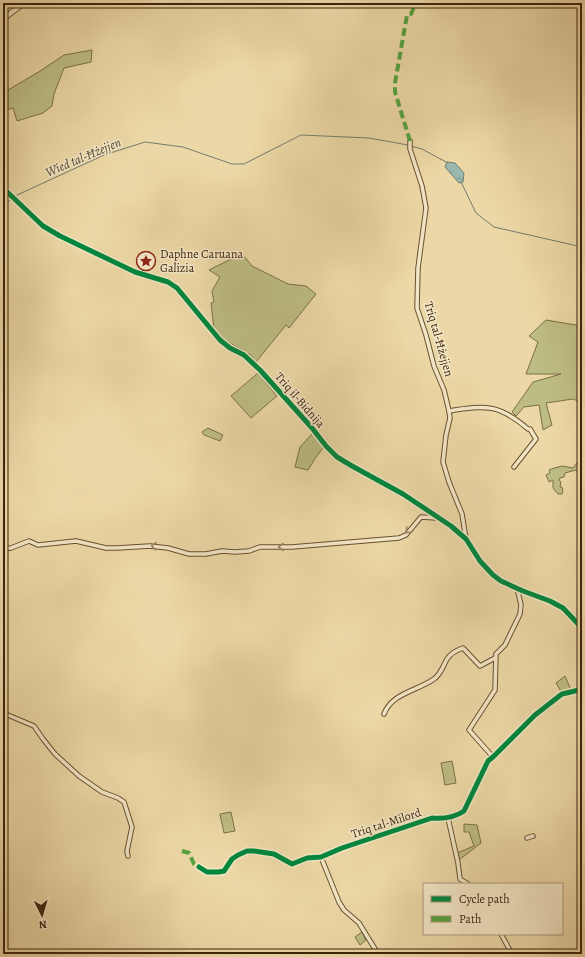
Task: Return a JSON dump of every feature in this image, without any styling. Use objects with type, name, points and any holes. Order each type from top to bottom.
[{"type":"street","points":[[3,19],[24,3]]},
{"type":"street","name":"Triq tal-Ħżejjen","points":[[410,141],[410,149],[422,186],[426,208],[418,268],[417,308],[434,366],[444,390],[449,411],[450,418],[446,435],[443,462],[449,482],[462,514],[466,539]]},
{"type":"street","name":"Triq il-Bidnija","points":[[3,188],[43,226],[60,236],[135,272],[168,282],[177,288],[220,340],[230,348],[244,355],[260,370],[312,428],[326,446],[352,466],[403,494],[451,526],[466,539],[480,561],[493,576],[501,581],[550,601],[563,608],[582,628]]},
{"type":"street","points":[[449,411],[475,406],[492,408],[506,413],[528,430],[530,429],[536,439],[514,468]]},
{"type":"street","points":[[3,549],[11,548],[29,541],[38,545],[76,541],[106,548],[156,546],[189,554],[206,554],[222,551],[235,552],[249,551],[260,547],[292,547],[400,538],[406,535],[421,517],[440,518]]},
{"type":"street","points":[[492,756],[469,730],[495,690],[496,654],[505,645],[520,614],[521,606],[517,588]]},
{"type":"street","points":[[384,714],[387,706],[398,697],[434,679],[443,668],[448,657],[462,648],[480,666],[496,658]]},
{"type":"street","name":"Triq tal-Milord","points":[[199,867],[207,872],[224,871],[234,857],[241,853],[258,850],[274,854],[291,864],[307,858],[321,856],[432,818],[448,818],[459,814],[464,811],[488,761],[492,756],[536,715],[562,694],[582,688]]},
{"type":"street","points":[[3,713],[34,726],[42,739],[55,754],[79,776],[102,792],[124,802],[132,827],[127,851],[128,856]]},
{"type":"street","points":[[448,818],[460,879],[466,883]]},
{"type":"street","points":[[527,838],[533,836]]},
{"type":"street","points":[[321,856],[339,902],[344,910],[359,923],[375,949],[376,954]]},
{"type":"street","points":[[502,935],[512,954]]},
{"type":"green space","points":[[92,50],[91,62],[64,68],[54,94],[52,106],[43,113],[17,121],[13,108],[3,111],[3,93],[64,55]]},
{"type":"green space","points":[[244,256],[252,266],[288,284],[306,286],[316,294],[289,328],[286,325],[256,362],[251,355],[226,341],[214,329],[211,303],[214,302],[212,291],[220,277],[209,270],[229,260]]},
{"type":"green space","points":[[546,320],[582,326],[582,417],[580,417],[578,401],[573,399],[546,403],[552,425],[543,430],[539,405],[524,407],[516,416],[512,412],[533,382],[561,374],[526,374],[538,342],[529,336]]},
{"type":"green space","points":[[258,373],[277,396],[251,418],[231,396]]},
{"type":"green space","points":[[208,428],[223,435],[220,441],[204,435],[202,432]]},
{"type":"green space","points":[[313,433],[324,447],[308,470],[295,467],[300,447]]},
{"type":"green space","points":[[577,463],[578,467],[582,466],[578,473],[576,470],[565,473],[564,477],[560,478],[560,487],[562,487],[563,491],[562,494],[558,494],[553,488],[553,480],[549,482],[546,475],[550,473],[549,470],[562,466],[573,468]]},
{"type":"green space","points":[[565,676],[571,690],[562,693],[556,683]]},
{"type":"green space","points":[[452,761],[456,783],[445,785],[441,763]]},
{"type":"green space","points":[[231,812],[235,831],[224,833],[220,814]]},
{"type":"green space","points":[[464,824],[477,825],[481,843],[459,860],[457,853],[474,846],[469,832],[464,832]]},
{"type":"green space","points":[[362,932],[366,940],[360,945],[355,937]]},
{"type":"water","points":[[447,162],[455,163],[464,173],[463,182],[459,183],[445,167]]},
{"type":"waterway","name":"Wied tal-Ħżejjen","points":[[15,196],[104,155],[145,142],[183,147],[232,164],[244,164],[301,135],[369,138],[408,145]]},
{"type":"waterway","name":"Wied tal-Ħżejjen","points":[[411,146],[422,149],[448,163]]},
{"type":"waterway","name":"Wied tal-Ħżejjen","points":[[461,182],[476,213],[494,227],[582,247]]},
{"type":"waterway","name":"Wied tal-Ħżejjen","points":[[3,207],[12,198]]},
{"type":"marked path","points":[[410,141],[395,92],[395,83],[407,15],[411,14],[416,3]]},
{"type":"marked path","points":[[182,851],[189,853],[194,864],[199,867]]},
{"type":"cycle path","points":[[3,188],[43,226],[60,236],[135,272],[168,282],[177,288],[220,340],[230,348],[244,355],[260,370],[337,457],[403,494],[451,526],[466,539],[480,561],[493,575],[501,581],[550,601],[563,608],[582,628]]},
{"type":"cycle path","points":[[199,867],[207,872],[224,871],[232,859],[247,851],[274,854],[292,864],[307,858],[321,857],[342,848],[432,818],[453,817],[464,811],[488,761],[535,715],[562,694],[582,688]]},
{"type":"place","name":"Daphne Caruana Galizia","points":[[146,261]]}]
